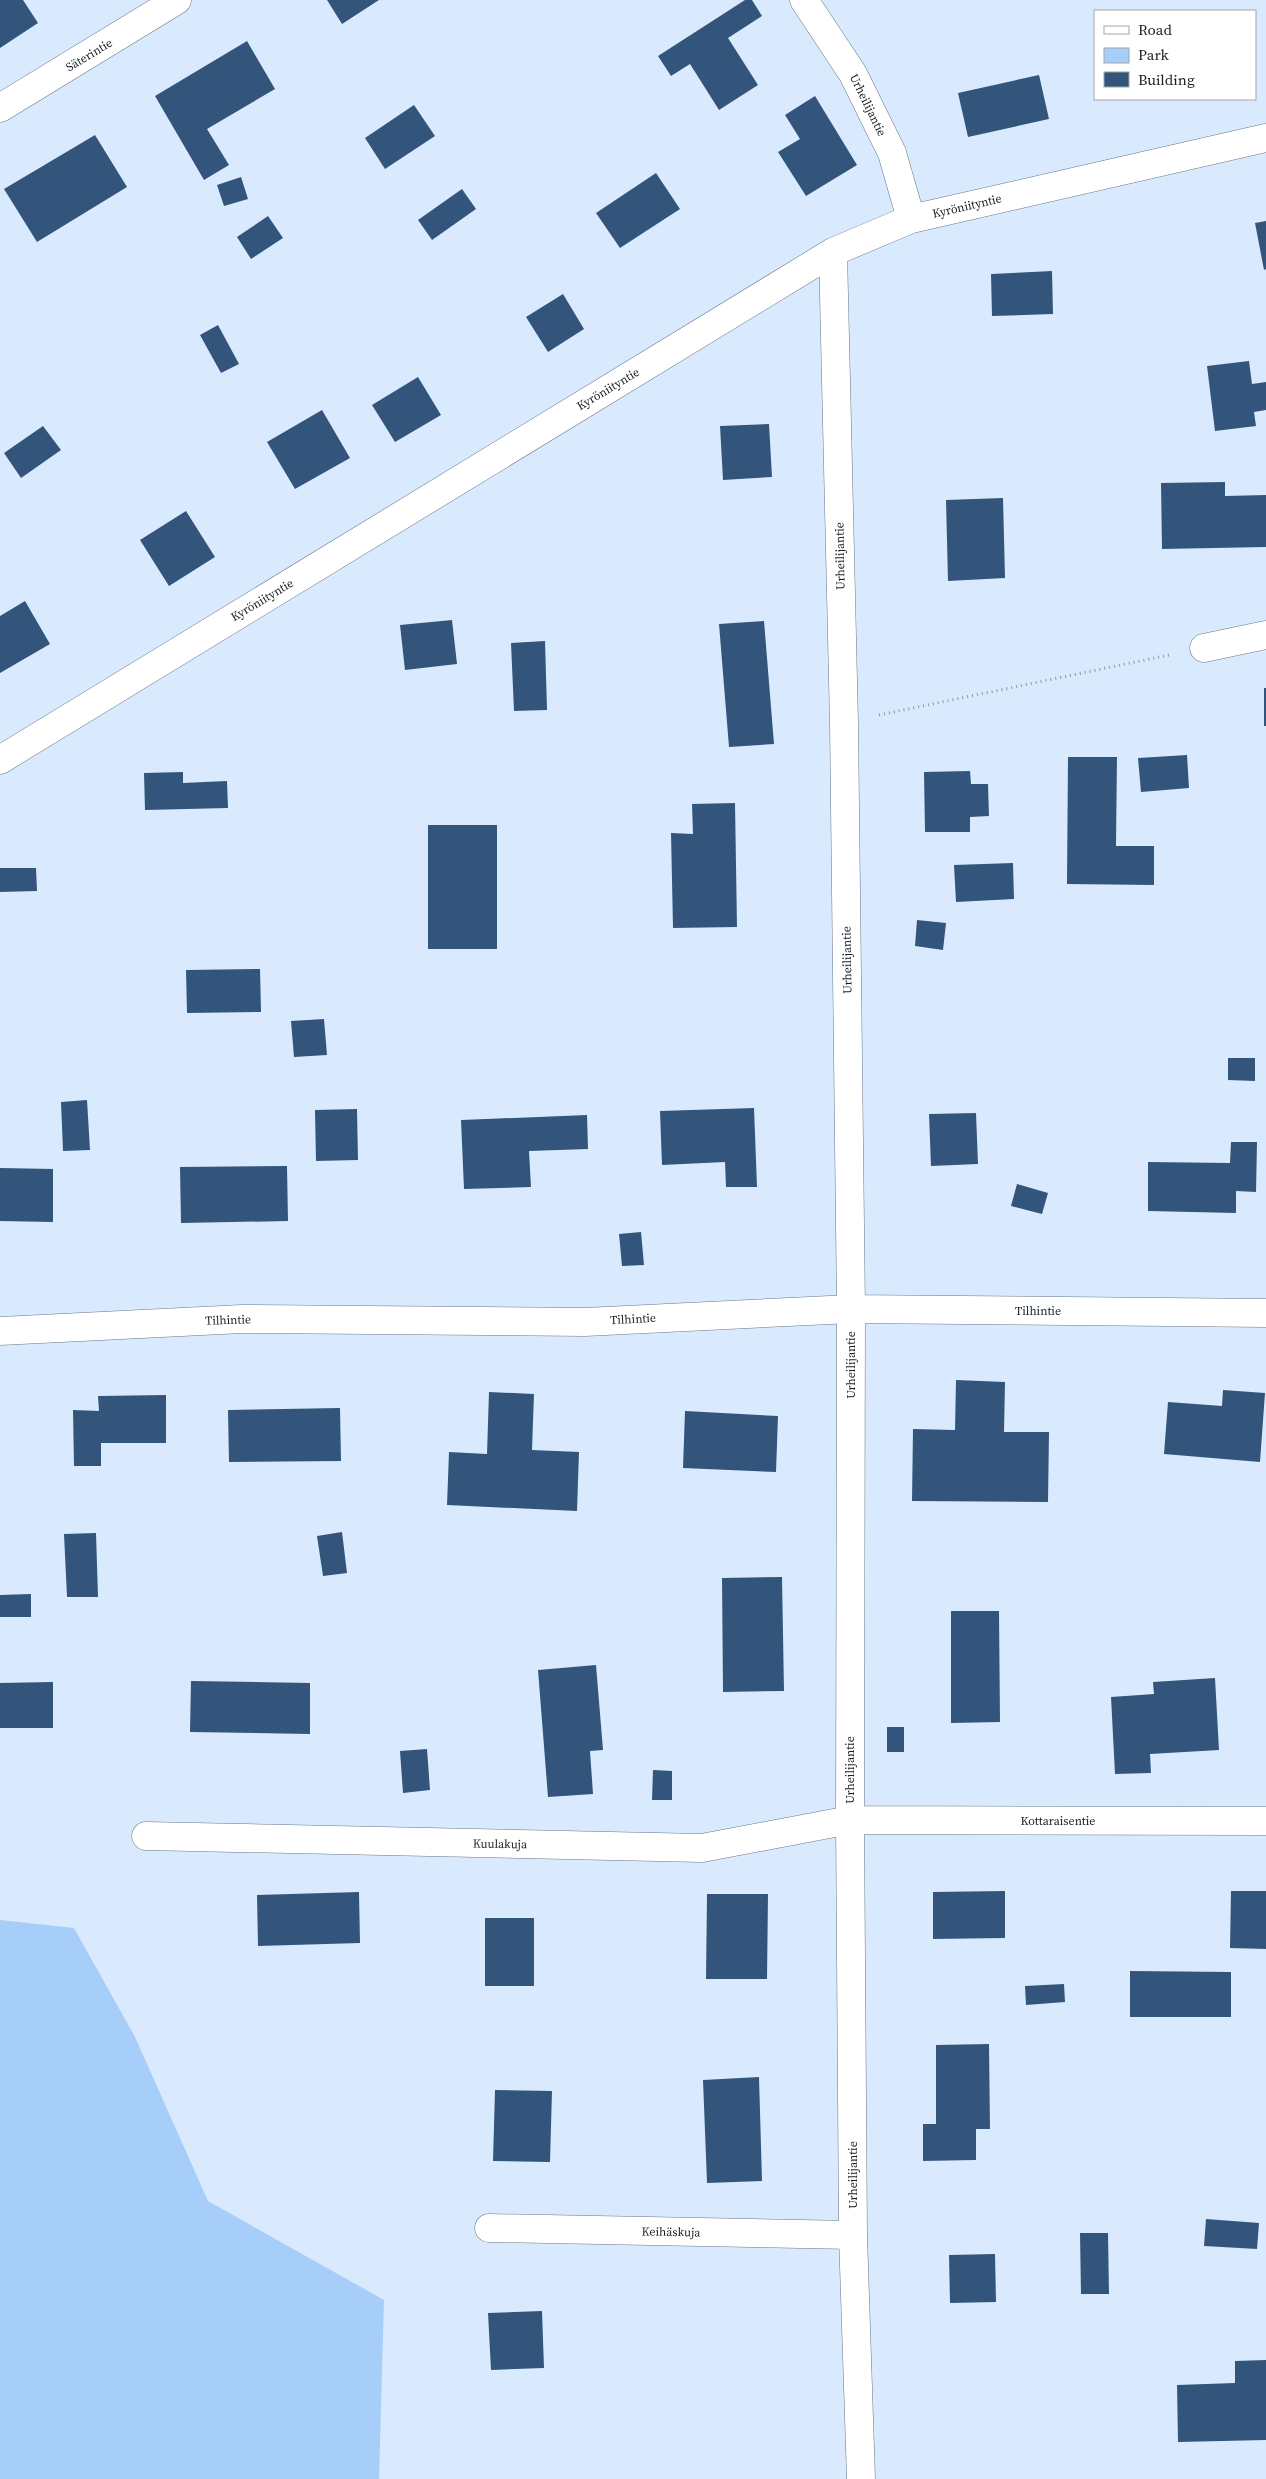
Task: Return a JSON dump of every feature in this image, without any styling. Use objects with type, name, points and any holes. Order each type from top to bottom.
[{"type":"street","name":"Säterintie","points":[[0,108],[177,0]]},
{"type":"street","name":"Urheilijantie","points":[[804,0],[853,74],[862,91],[892,153],[911,220]]},
{"type":"street","name":"Kyröniityntie","points":[[0,760],[833,252],[911,220],[1266,138]]},
{"type":"street","name":"Urheilijantie","points":[[833,252],[844,722],[851,1309],[850,1820],[854,2235],[861,2479]]},
{"type":"street","points":[[1204,648],[1266,635]]},
{"type":"street","name":"Tilhintie","points":[[0,1331],[242,1319],[585,1322],[851,1309],[1266,1313]]},
{"type":"street","name":"Kottaraisentie","points":[[850,1820],[1266,1821]]},
{"type":"street","name":"Kuulakuja","points":[[146,1836],[702,1848],[850,1820]]},
{"type":"street","name":"Keihäskuja","points":[[489,2228],[854,2235]]},
{"type":"path","points":[[844,722],[1204,648]]},
{"type":"green space","points":[[0,1920],[74,1928],[135,2037],[208,2201],[384,2300],[379,2479],[0,2479]]},
{"type":"building","points":[[0,0],[23,0],[38,23],[0,48]]},
{"type":"building","points":[[327,0],[379,0],[342,24]]},
{"type":"building","points":[[745,0],[752,0],[762,16],[728,38],[758,85],[719,110],[690,64],[671,76],[658,56]]},
{"type":"building","points":[[247,41],[275,89],[207,129],[229,165],[204,180],[155,96]]},
{"type":"building","points":[[1039,75],[1049,119],[968,137],[958,93]]},
{"type":"building","points":[[815,96],[857,165],[806,196],[778,152],[800,139],[785,115]]},
{"type":"building","points":[[414,105],[435,136],[385,169],[365,138]]},
{"type":"building","points":[[95,135],[127,187],[37,242],[4,189]]},
{"type":"building","points":[[656,173],[680,209],[620,248],[596,213]]},
{"type":"building","points":[[241,177],[248,199],[224,206],[217,185]]},
{"type":"building","points":[[462,189],[476,209],[432,240],[418,220]]},
{"type":"building","points":[[268,216],[283,238],[251,259],[237,237]]},
{"type":"building","points":[[1266,221],[1266,269],[1264,270],[1255,223]]},
{"type":"building","points":[[1052,271],[1053,314],[992,316],[991,274]]},
{"type":"building","points":[[563,294],[584,329],[548,352],[526,317]]},
{"type":"building","points":[[218,325],[239,364],[221,373],[200,335]]},
{"type":"building","points":[[1249,361],[1252,384],[1266,382],[1266,410],[1254,412],[1256,426],[1215,431],[1207,366]]},
{"type":"building","points":[[418,377],[441,415],[395,442],[372,405]]},
{"type":"building","points":[[322,410],[350,458],[295,489],[267,442]]},
{"type":"building","points":[[769,424],[772,477],[723,480],[720,426]]},
{"type":"building","points":[[43,426],[61,450],[21,478],[4,453]]},
{"type":"building","points":[[1225,482],[1225,496],[1266,495],[1266,547],[1162,549],[1161,483]]},
{"type":"building","points":[[1003,498],[1005,578],[948,581],[946,500]]},
{"type":"building","points":[[186,511],[215,557],[169,586],[140,540]]},
{"type":"building","points":[[25,601],[50,644],[0,673],[0,616]]},
{"type":"building","points":[[452,620],[457,664],[405,670],[400,625]]},
{"type":"building","points":[[764,621],[774,744],[729,747],[719,624]]},
{"type":"building","points":[[545,641],[547,710],[514,711],[511,643]]},
{"type":"building","points":[[1264,688],[1266,688],[1266,726],[1264,726]]},
{"type":"building","points":[[1187,755],[1189,788],[1141,792],[1138,758]]},
{"type":"building","points":[[1068,757],[1117,757],[1116,846],[1154,846],[1154,885],[1067,884]]},
{"type":"building","points":[[970,771],[971,784],[988,784],[989,816],[970,817],[970,832],[925,832],[924,772]]},
{"type":"building","points":[[183,772],[183,783],[227,781],[228,808],[145,810],[144,773]]},
{"type":"building","points":[[735,803],[737,927],[673,928],[671,833],[693,834],[692,804]]},
{"type":"building","points":[[428,825],[497,825],[497,949],[428,949]]},
{"type":"building","points":[[1013,863],[1014,899],[956,902],[954,865]]},
{"type":"building","points":[[0,868],[36,868],[37,891],[0,892]]},
{"type":"building","points":[[917,920],[946,923],[943,950],[915,946]]},
{"type":"building","points":[[260,969],[261,1012],[187,1013],[186,970]]},
{"type":"building","points":[[324,1019],[327,1055],[294,1057],[291,1021]]},
{"type":"building","points":[[1228,1058],[1255,1058],[1255,1081],[1228,1080]]},
{"type":"building","points":[[87,1100],[90,1150],[63,1151],[61,1102]]},
{"type":"building","points":[[754,1108],[757,1187],[726,1187],[725,1162],[662,1165],[660,1111]]},
{"type":"building","points":[[357,1109],[358,1160],[316,1161],[315,1110]]},
{"type":"building","points":[[976,1113],[978,1164],[931,1166],[929,1114]]},
{"type":"building","points":[[587,1115],[588,1149],[529,1151],[531,1187],[464,1189],[461,1120]]},
{"type":"building","points":[[1231,1142],[1257,1142],[1256,1192],[1236,1191],[1236,1213],[1148,1211],[1148,1162],[1230,1163]]},
{"type":"building","points":[[287,1166],[288,1221],[181,1223],[180,1167]]},
{"type":"building","points":[[0,1168],[53,1169],[53,1222],[0,1221]]},
{"type":"building","points":[[1017,1184],[1048,1193],[1042,1214],[1011,1206]]},
{"type":"building","points":[[641,1232],[644,1265],[622,1266],[619,1234]]},
{"type":"building","points":[[956,1380],[1005,1382],[1004,1432],[1049,1432],[1048,1502],[912,1501],[913,1429],[955,1430]]},
{"type":"building","points":[[1223,1390],[1265,1393],[1260,1462],[1164,1454],[1168,1402],[1222,1406]]},
{"type":"building","points":[[489,1392],[534,1394],[532,1450],[579,1452],[577,1511],[447,1505],[449,1452],[487,1454]]},
{"type":"building","points":[[166,1395],[166,1443],[101,1443],[101,1466],[74,1466],[73,1410],[99,1411],[98,1396]]},
{"type":"building","points":[[340,1408],[341,1461],[229,1462],[228,1410]]},
{"type":"building","points":[[685,1411],[778,1416],[776,1472],[683,1468]]},
{"type":"building","points":[[342,1532],[347,1573],[323,1576],[317,1536]]},
{"type":"building","points":[[96,1533],[98,1597],[67,1597],[64,1534]]},
{"type":"building","points":[[782,1577],[784,1691],[723,1692],[722,1578]]},
{"type":"building","points":[[31,1594],[31,1617],[0,1617],[0,1595]]},
{"type":"building","points":[[951,1611],[999,1611],[1000,1722],[951,1723]]},
{"type":"building","points":[[596,1665],[603,1750],[590,1751],[593,1794],[548,1797],[538,1670]]},
{"type":"building","points":[[1215,1678],[1219,1750],[1150,1754],[1151,1773],[1115,1774],[1111,1697],[1154,1694],[1153,1682]]},
{"type":"building","points":[[191,1681],[310,1683],[310,1734],[190,1732]]},
{"type":"building","points":[[53,1682],[53,1728],[0,1728],[0,1683]]},
{"type":"building","points":[[887,1727],[904,1727],[904,1752],[887,1752]]},
{"type":"building","points":[[427,1749],[430,1790],[403,1793],[400,1751]]},
{"type":"building","points":[[653,1770],[672,1771],[672,1800],[652,1800]]},
{"type":"building","points":[[1005,1891],[1005,1938],[933,1939],[933,1892]]},
{"type":"building","points":[[1231,1891],[1266,1891],[1266,1949],[1230,1948]]},
{"type":"building","points":[[359,1892],[360,1943],[258,1946],[257,1895]]},
{"type":"building","points":[[707,1894],[768,1894],[767,1979],[706,1979]]},
{"type":"building","points":[[485,1918],[534,1918],[534,1986],[485,1986]]},
{"type":"building","points":[[1130,1971],[1231,1972],[1231,2017],[1130,2017]]},
{"type":"building","points":[[1064,1984],[1065,2002],[1026,2005],[1025,1986]]},
{"type":"building","points":[[989,2044],[990,2129],[976,2129],[976,2160],[923,2161],[923,2124],[936,2124],[936,2045]]},
{"type":"building","points":[[759,2077],[762,2181],[707,2183],[703,2080]]},
{"type":"building","points":[[495,2090],[552,2091],[550,2162],[493,2161]]},
{"type":"building","points":[[1206,2219],[1259,2223],[1257,2249],[1204,2246]]},
{"type":"building","points":[[1080,2233],[1108,2233],[1109,2294],[1081,2294]]},
{"type":"building","points":[[995,2254],[996,2302],[950,2303],[949,2255]]},
{"type":"building","points":[[542,2311],[544,2368],[491,2370],[488,2313]]},
{"type":"building","points":[[1266,2360],[1266,2440],[1178,2442],[1177,2385],[1235,2383],[1235,2361]]}]
